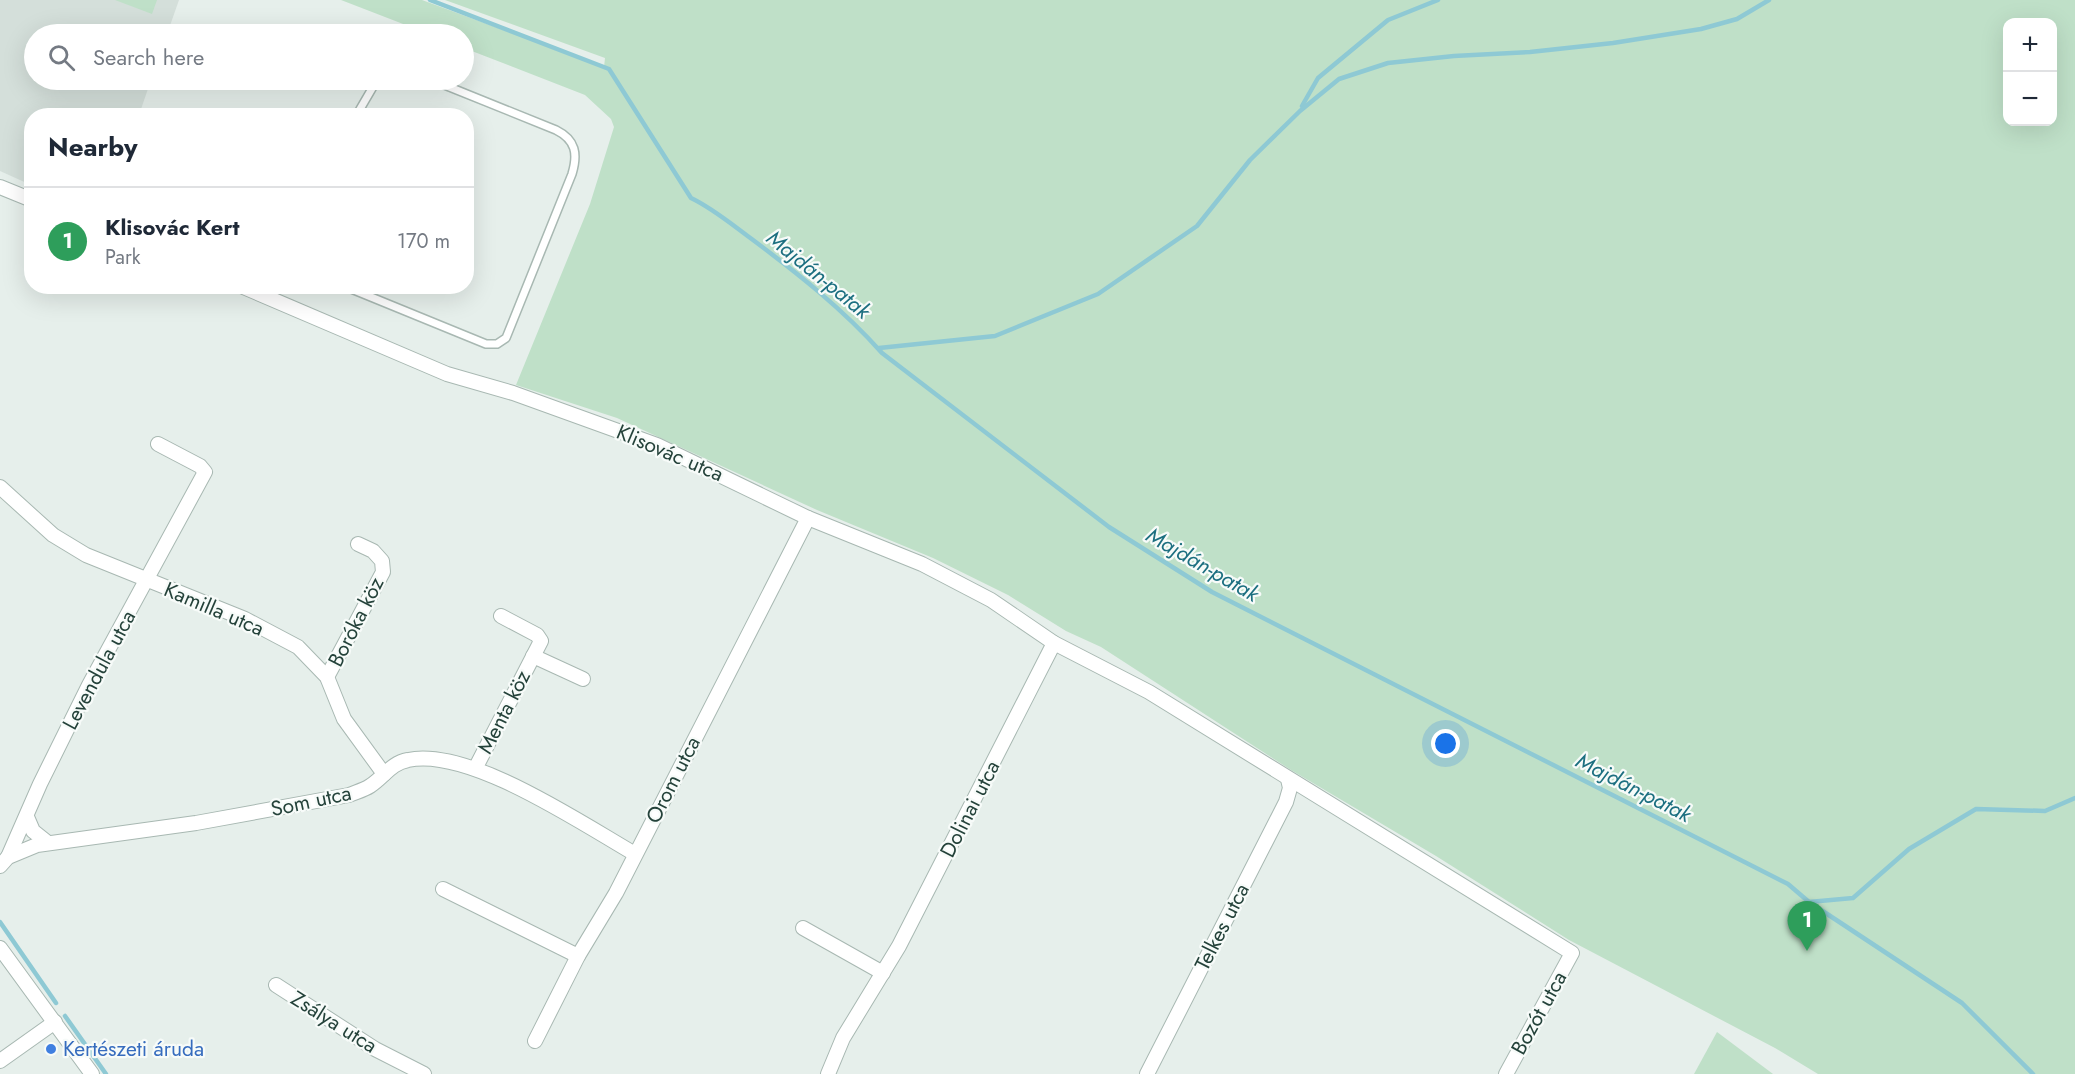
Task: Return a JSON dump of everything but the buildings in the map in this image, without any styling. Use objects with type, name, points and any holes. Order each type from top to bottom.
[{"type":"street","points":[[0,187],[24,197]]},
{"type":"street","name":"Klisovác utca","points":[[260,294],[447,374],[513,393],[657,445],[808,518],[922,564],[991,600],[1054,643],[1149,692],[1572,953]]},
{"type":"street","name":"Levendula utca","points":[[4,862],[89,685],[205,472],[200,466],[158,444]]},
{"type":"street","name":"Kamilla utca","points":[[0,487],[53,535],[86,555],[245,619],[298,647],[327,677],[344,719],[384,774]]},
{"type":"street","name":"Orom utca","points":[[535,1041],[578,956],[616,893],[808,518]]},
{"type":"street","name":"Boróka köz","points":[[327,677],[382,572],[382,561],[373,551],[358,544]]},
{"type":"street","name":"Menta köz","points":[[476,768],[541,641],[537,635],[501,616]]},
{"type":"street","name":"Dolinai utca","points":[[828,1074],[843,1038],[883,973],[926,895],[1054,643]]},
{"type":"street","name":"Menta köz","points":[[533,656],[583,679]]},
{"type":"street","name":"Som utca","points":[[4,862],[48,843],[196,823],[322,801],[370,787],[392,766],[407,760],[426,759],[476,768],[635,854]]},
{"type":"street","name":"Telkes utca","points":[[1146,1074],[1286,802],[1290,788],[1288,779]]},
{"type":"street","points":[[27,817],[33,831],[48,843]]},
{"type":"street","points":[[443,889],[578,956]]},
{"type":"street","points":[[803,928],[883,973]]},
{"type":"street","points":[[0,948],[92,1074]]},
{"type":"street","name":"Bozót utca","points":[[1506,1074],[1572,953]]},
{"type":"street","name":"Zsálya utca","points":[[276,985],[375,1049],[424,1074]]},
{"type":"street","points":[[0,1061],[55,1022]]},
{"type":"lane","points":[[361,108],[371,90]]},
{"type":"lane","points":[[364,294],[486,344],[497,344],[506,338],[572,174],[576,151],[572,142],[556,130],[457,90]]},
{"type":"lane","points":[[269,298],[273,294]]},
{"type":"shaded area","points":[[0,0],[179,0],[171,24],[24,24],[24,90],[148,90],[141,108],[24,108],[24,182],[0,171]]},
{"type":"green space","points":[[115,0],[157,0],[152,14]]},
{"type":"green space","points":[[341,0],[422,0],[604,67],[605,58],[445,0],[2075,0],[2075,1074],[1818,1074],[1775,1048],[1569,940],[1436,856],[1291,770],[1101,647],[1066,631],[1008,595],[933,558],[817,510],[617,418],[516,385],[590,204],[614,127],[611,119],[585,95],[474,52],[474,24],[403,24]]},
{"type":"green space","points":[[1717,1032],[1773,1074],[1694,1074]]},
{"type":"waterway","name":"Majdán-patak","points":[[430,0],[609,69],[691,198],[721,216],[784,264],[835,306],[882,353],[1109,527],[1212,592],[1788,884],[1809,902],[1962,1003],[2033,1074]]},
{"type":"waterway","points":[[1302,106],[1318,78],[1388,20],[1438,0]]},
{"type":"waterway","points":[[879,348],[995,336],[1098,294],[1197,226],[1250,160],[1300,111],[1339,79],[1388,63],[1613,43],[1701,29],[1737,19],[1769,0]]},
{"type":"waterway","points":[[1809,902],[1853,898],[1909,849],[1976,809],[2045,811],[2075,798]]},
{"type":"waterway","points":[[0,922],[56,1003]]},
{"type":"waterway","points":[[65,1016],[106,1074]]},
{"type":"place","name":"Klisovác Kert","points":[[1807,951]]},
{"type":"place","name":"Kertészeti áruda","points":[[51,1049]]}]
